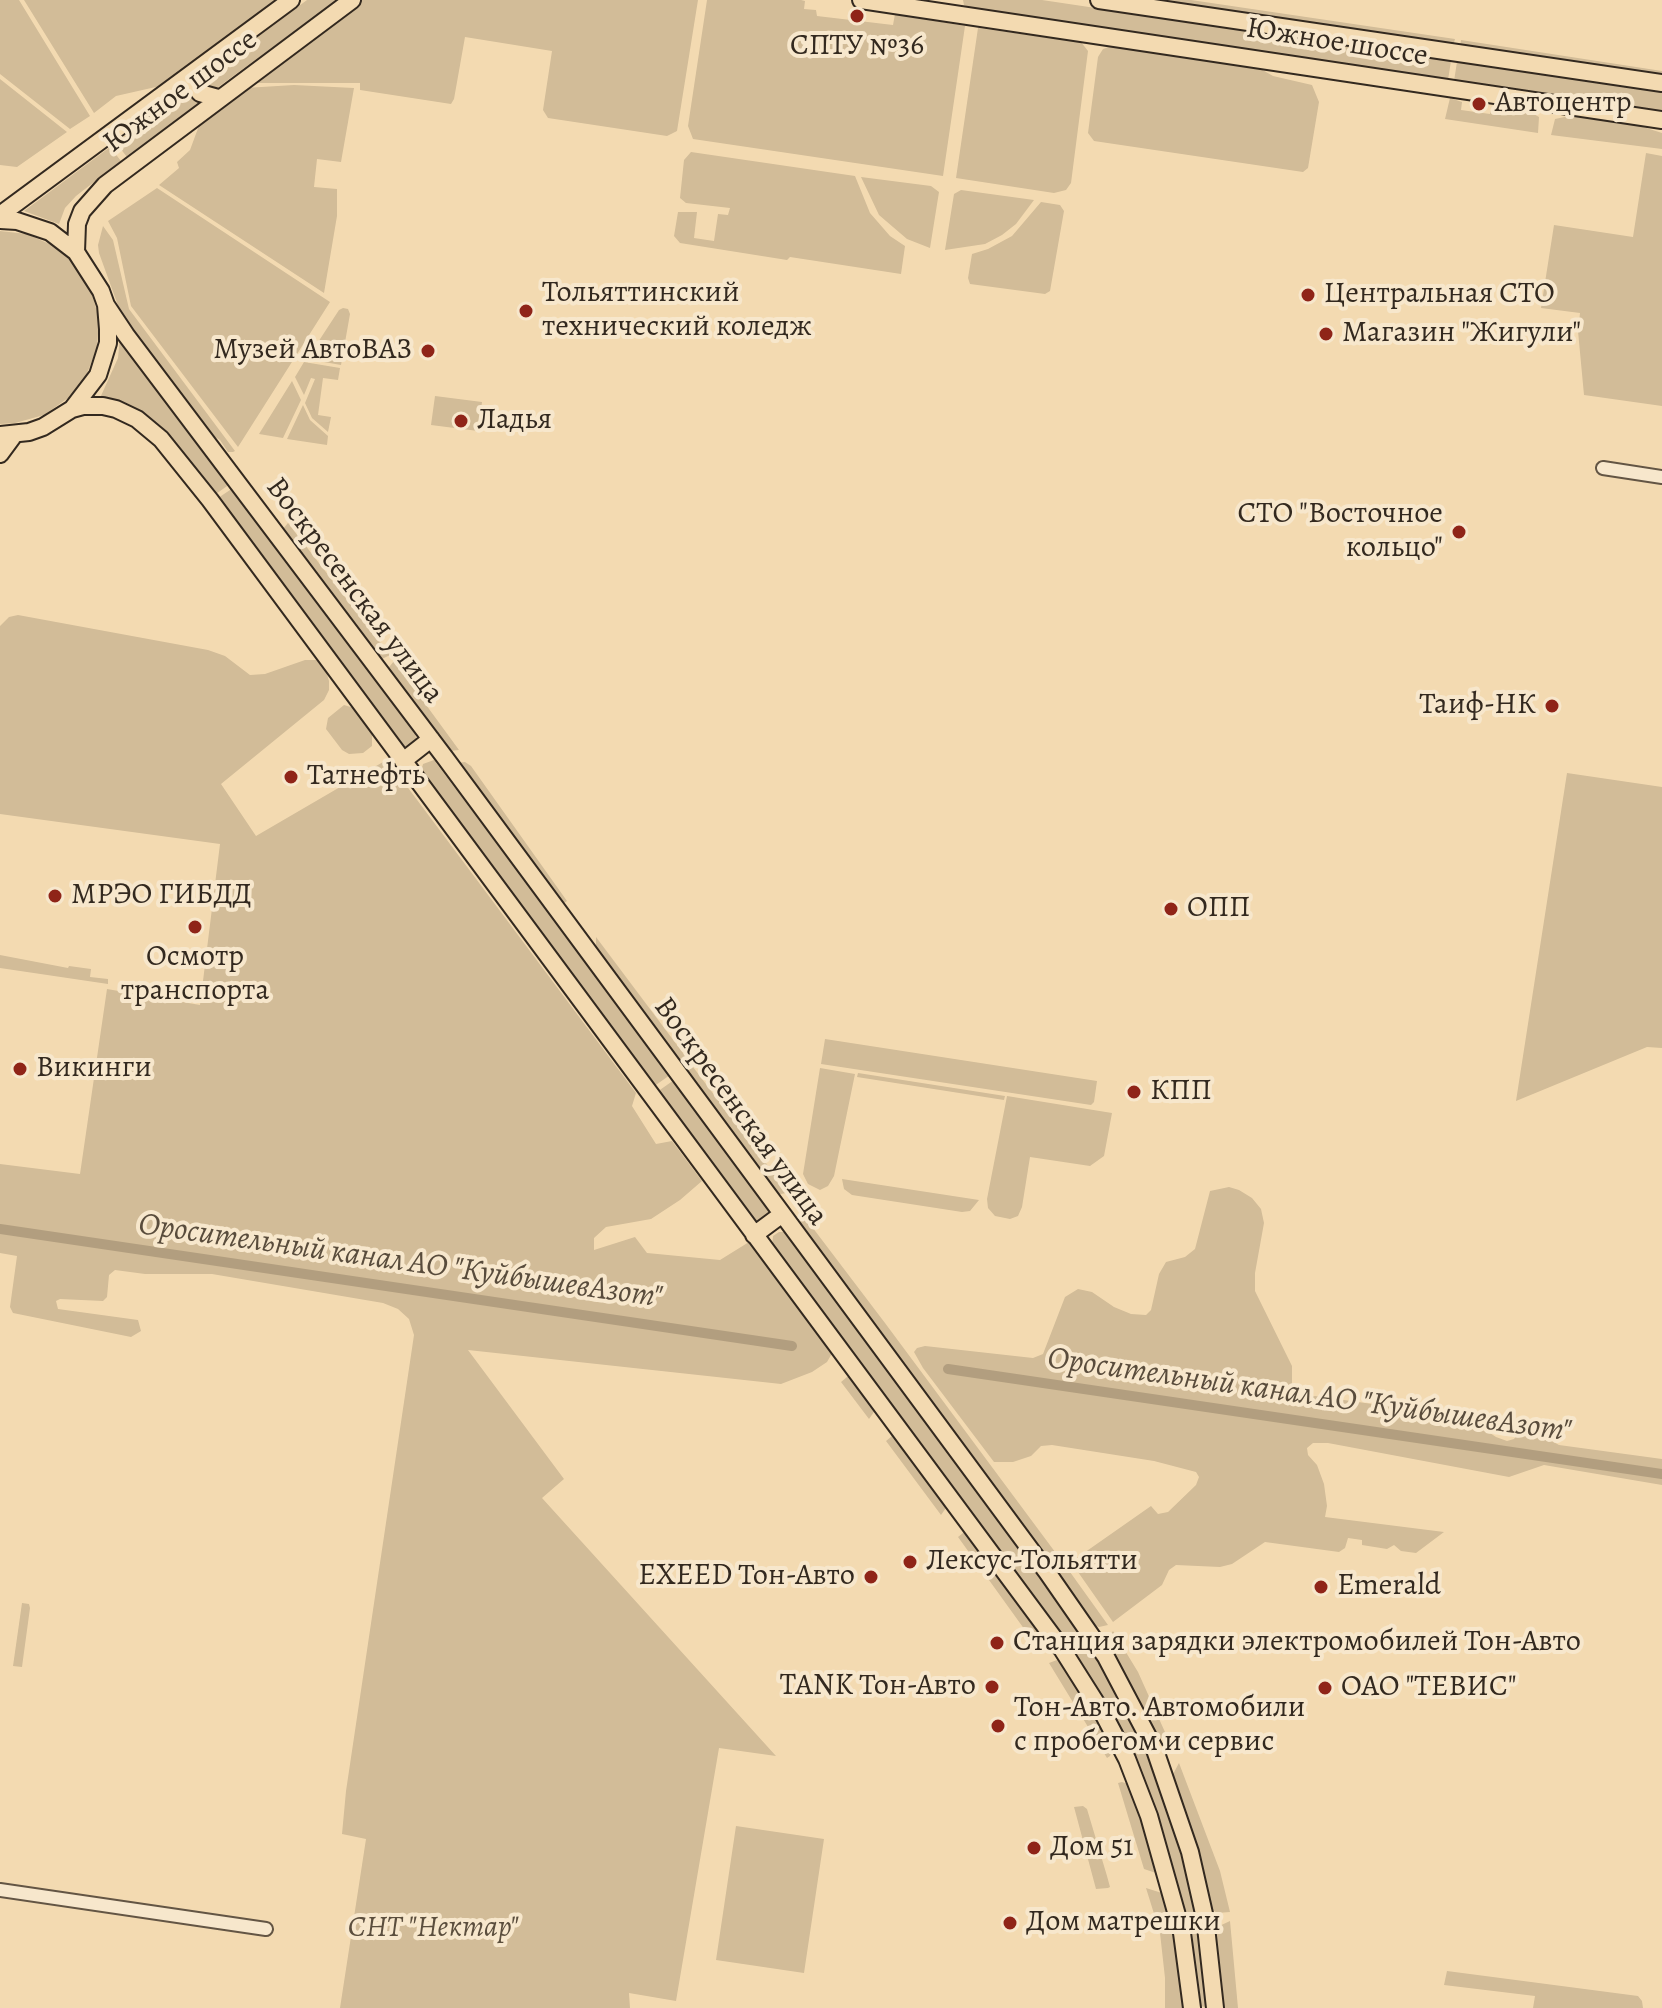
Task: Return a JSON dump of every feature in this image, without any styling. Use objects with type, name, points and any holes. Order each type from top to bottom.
[{"type":"main road","name":"Южное шоссе","points":[[0,217],[291,0]]},
{"type":"main road","name":"Южное шоссе","points":[[76,252],[77,224],[89,200],[129,165],[352,0]]},
{"type":"main road","name":"Южное шоссе","points":[[861,0],[1662,120]]},
{"type":"main road","points":[[928,10],[937,8],[945,0]]},
{"type":"main road","points":[[953,0],[964,15]]},
{"type":"main road","name":"Южное шоссе","points":[[1099,0],[1662,83]]},
{"type":"main road","points":[[196,72],[196,88],[200,93],[218,98]]},
{"type":"main road","points":[[0,217],[50,232],[76,252]]},
{"type":"main road","name":"Воскресенская улица","points":[[76,252],[126,335],[431,739],[1047,1572],[1106,1657],[1155,1750],[1190,1852],[1205,1918],[1214,2005]]},
{"type":"main road","points":[[0,454],[7,435],[43,427],[72,409],[90,388],[104,359],[108,329],[106,305]]},
{"type":"main road","name":"Воскресенская улица","points":[[72,409],[83,406],[116,409],[137,419],[161,439],[210,500],[1053,1636],[1105,1717],[1127,1759],[1167,1873],[1182,1933],[1193,2006]]},
{"type":"main road","points":[[403,761],[431,739]]},
{"type":"main road","points":[[754,1235],[781,1215]]},
{"type":"street","points":[[1603,468],[1662,477]]},
{"type":"street","points":[[0,1890],[266,1929]]},
{"type":"green space","points":[[0,0],[19,0],[90,116],[70,129],[0,74]]},
{"type":"green space","points":[[24,0],[281,0],[169,84],[116,96],[94,113]]},
{"type":"green space","points":[[307,0],[337,0],[210,93],[201,82],[202,78]]},
{"type":"green space","points":[[362,0],[698,0],[677,131],[667,136],[548,118],[543,110],[552,51],[465,37],[451,104],[360,90],[360,83],[252,83]]},
{"type":"green space","points":[[707,0],[801,0],[805,1],[804,9],[816,10],[817,16],[893,25],[895,14],[965,26],[943,176],[693,139],[688,126]]},
{"type":"green space","points":[[963,0],[1042,0],[1451,61],[1448,80],[971,8],[964,5]]},
{"type":"green space","points":[[1144,0],[1191,0],[1455,39],[1453,46]]},
{"type":"green space","points":[[978,28],[1081,42],[1088,51],[1071,183],[1066,190],[1054,193],[956,178]]},
{"type":"green space","points":[[1461,40],[1662,71],[1662,77],[1460,47]]},
{"type":"green space","points":[[1112,46],[1259,68],[1273,76],[1312,85],[1319,102],[1308,168],[1303,172],[1094,141],[1088,133],[1098,57],[1103,49]]},
{"type":"green space","points":[[1457,62],[1662,92],[1662,111],[1454,81]]},
{"type":"green space","points":[[0,79],[67,132],[17,167],[0,165]]},
{"type":"green space","points":[[192,85],[203,100],[127,157],[116,143]]},
{"type":"green space","points":[[294,85],[354,88],[341,162],[317,159],[314,187],[337,189],[337,216],[324,293],[159,185],[179,168],[177,162],[190,150],[200,123],[245,88]]},
{"type":"green space","points":[[1450,98],[1462,102],[1461,110],[1490,114],[1492,106],[1523,108],[1539,117],[1538,133],[1445,119]]},
{"type":"green space","points":[[1574,115],[1637,125],[1662,133],[1662,149],[1551,135],[1555,119]]},
{"type":"green space","points":[[110,147],[121,161],[76,196],[65,208],[59,224],[24,211]]},
{"type":"green space","points":[[691,152],[855,176],[870,213],[890,236],[905,246],[901,274],[680,243],[674,236],[678,212],[697,212],[694,238],[714,241],[718,214],[728,215],[730,208],[686,203],[680,198],[684,160]]},
{"type":"green space","points":[[1646,153],[1662,156],[1662,406],[1584,395],[1578,331],[1580,313],[1541,308],[1554,225],[1633,237]]},
{"type":"green space","points":[[861,177],[931,186],[939,192],[930,248],[907,239],[879,215]]},
{"type":"green space","points":[[157,188],[330,302],[238,447],[131,306],[117,238],[108,221]]},
{"type":"green space","points":[[961,190],[1034,200],[1016,224],[1002,235],[985,244],[945,250],[954,194]]},
{"type":"green space","points":[[1041,202],[1060,205],[1064,211],[1050,291],[1045,294],[970,284],[972,254],[1012,236]]},
{"type":"green space","points":[[103,226],[113,240],[129,309],[235,451],[228,452],[220,440],[202,429],[124,322],[99,253]]},
{"type":"green space","points":[[0,231],[27,234],[54,246],[76,265],[91,290],[99,319],[97,348],[86,376],[68,398],[44,415],[0,424]]},
{"type":"green space","points":[[348,309],[350,314],[341,365],[307,359],[339,310]]},
{"type":"green space","points":[[120,337],[230,484],[213,496],[135,409],[119,401],[100,398],[118,358]]},
{"type":"green space","points":[[304,362],[340,368],[338,380],[323,378],[318,415],[331,417],[328,432],[312,418],[305,403],[315,379],[311,378],[304,395],[295,377]]},
{"type":"green space","points":[[292,381],[301,400],[283,438],[259,434]]},
{"type":"green space","points":[[435,396],[482,402],[478,431],[431,425]]},
{"type":"green space","points":[[303,405],[310,420],[328,436],[327,445],[287,439]]},
{"type":"green space","points":[[233,488],[415,732],[416,739],[411,746],[402,747],[215,500]]},
{"type":"green space","points":[[288,523],[390,655],[380,660],[282,530]]},
{"type":"green space","name":"СНТ \"Нектар\"","points":[[18,615],[208,650],[225,656],[250,675],[265,674],[305,660],[316,660],[326,671],[329,681],[324,700],[221,784],[256,836],[388,761],[636,1093],[632,1106],[656,1144],[672,1141],[702,1181],[651,1219],[606,1227],[594,1238],[594,1250],[635,1237],[647,1253],[720,1260],[749,1242],[834,1350],[827,1362],[812,1372],[781,1384],[468,1350],[564,1479],[542,1498],[776,1756],[719,1748],[676,2001],[629,1993],[630,2008],[340,2008],[366,1839],[342,1834],[346,1791],[414,1335],[409,1319],[398,1309],[383,1303],[212,1274],[145,1274],[115,1270],[109,1275],[107,1297],[103,1301],[56,1301],[58,1309],[138,1320],[141,1331],[131,1337],[13,1313],[10,1307],[17,1256],[0,1253],[0,1164],[80,1174],[107,989],[200,1005],[220,844],[0,814],[0,626],[9,617]]},
{"type":"green space","points":[[394,661],[459,750],[449,751],[386,671]]},
{"type":"green space","points":[[344,705],[354,708],[372,732],[372,746],[363,753],[349,754],[342,750],[326,729],[328,718]]},
{"type":"green space","points":[[434,760],[670,1075],[653,1087],[420,775],[423,764]]},
{"type":"green space","points":[[465,762],[471,766],[567,901],[564,903],[551,895],[457,763]]},
{"type":"green space","points":[[1567,773],[1662,787],[1662,1048],[1647,1047],[1516,1101]]},
{"type":"green space","points":[[596,937],[689,1061],[680,1068],[596,955]]},
{"type":"green space","points":[[0,955],[68,968],[91,969],[90,977],[108,979],[108,984],[0,968]]},
{"type":"green space","points":[[825,1039],[1097,1081],[1094,1102],[1091,1105],[821,1064]]},
{"type":"green space","points":[[693,1067],[786,1193],[776,1195],[684,1074]]},
{"type":"green space","points":[[820,1068],[855,1074],[834,1176],[828,1186],[820,1190],[808,1184],[803,1174]]},
{"type":"green space","points":[[858,1073],[1005,1096],[1004,1100],[857,1077]]},
{"type":"green space","points":[[674,1080],[771,1211],[771,1217],[760,1225],[755,1223],[657,1092]]},
{"type":"green space","points":[[1007,1096],[1112,1113],[1104,1156],[1090,1166],[1030,1157],[1022,1207],[1018,1216],[1010,1219],[995,1216],[988,1208],[987,1199]]},
{"type":"green space","points":[[842,1179],[979,1200],[970,1211],[962,1212],[852,1195],[844,1189]]},
{"type":"green space","points":[[1229,1187],[1252,1198],[1261,1209],[1264,1223],[1255,1291],[1292,1366],[1294,1393],[1304,1398],[1315,1396],[1466,1417],[1507,1441],[1514,1439],[1523,1426],[1531,1425],[1559,1445],[1662,1459],[1662,1485],[1544,1465],[1509,1477],[1328,1443],[1313,1443],[1307,1448],[1308,1455],[1317,1465],[1324,1484],[1325,1517],[1444,1532],[1416,1553],[1401,1551],[1394,1545],[1387,1549],[1362,1545],[1362,1540],[1348,1538],[1345,1548],[1339,1552],[1265,1542],[1232,1564],[1220,1567],[1176,1565],[1169,1570],[1162,1585],[1113,1622],[1071,1562],[1151,1506],[1158,1514],[1168,1512],[1196,1485],[1199,1477],[1196,1472],[1154,1461],[1052,1445],[1041,1446],[1031,1456],[1013,1462],[994,1462],[914,1352],[925,1346],[1033,1358],[1043,1354],[1065,1297],[1078,1289],[1092,1292],[1131,1314],[1146,1315],[1151,1310],[1159,1274],[1166,1262],[1185,1257],[1195,1249],[1210,1191]]},
{"type":"green space","points":[[800,1211],[1061,1560],[1051,1564],[1045,1562],[797,1224]]},
{"type":"green space","points":[[786,1232],[1070,1613],[1103,1664],[1150,1755],[1186,1861],[1197,1905],[1206,2007],[1199,2006],[1129,1751],[772,1247],[773,1236]]},
{"type":"green space","points":[[853,1377],[876,1409],[869,1419],[841,1382]]},
{"type":"green space","points":[[897,1436],[948,1505],[941,1515],[886,1441]]},
{"type":"green space","points":[[968,1533],[1042,1632],[1039,1642],[1035,1644],[958,1537]]},
{"type":"green space","points":[[1065,1565],[1108,1625],[1099,1627],[1091,1624],[1058,1576]]},
{"type":"green space","points":[[22,1603],[29,1604],[30,1608],[22,1667],[13,1666]]},
{"type":"green space","points":[[1113,1631],[1138,1672],[1169,1741],[1156,1736],[1105,1643]]},
{"type":"green space","points":[[1057,1660],[1066,1664],[1113,1748],[1107,1758],[1049,1663]]},
{"type":"green space","points":[[1179,1763],[1220,1871],[1230,1912],[1217,1913],[1210,1908],[1172,1776]]},
{"type":"green space","points":[[1122,1782],[1134,1791],[1156,1873],[1144,1869],[1118,1783]]},
{"type":"green space","points":[[1074,1807],[1087,1809],[1108,1888],[1096,1889]]},
{"type":"green space","points":[[736,1826],[824,1839],[804,1973],[716,1960]]},
{"type":"green space","points":[[1146,1888],[1165,1894],[1174,1926],[1186,2008],[1165,2008],[1160,1933]]},
{"type":"green space","points":[[1230,1921],[1238,2008],[1221,2008],[1214,1931]]},
{"type":"green space","points":[[1447,1971],[1638,1996],[1643,2008],[1533,2008],[1535,1996],[1444,1985]]},
{"type":"waterway","name":"Оросительный канал АО \"КуйбышевАзот\"","points":[[0,1229],[792,1346]]},
{"type":"waterway","name":"Оросительный канал АО \"КуйбышевАзот\"","points":[[948,1369],[1662,1474]]},
{"type":"place","name":"СПТУ №36","points":[[857,16]]},
{"type":"place","name":"Автоцентр","points":[[1479,104]]},
{"type":"place","name":"Центральная СТО","points":[[1308,295]]},
{"type":"place","name":"Тольяттинский технический коледж","points":[[526,311]]},
{"type":"place","name":"Магазин \"Жигули\"","points":[[1326,334]]},
{"type":"place","name":"Музей АвтоВАЗ","points":[[428,351]]},
{"type":"place","name":"Ладья","points":[[461,421]]},
{"type":"place","name":"СТО \"Восточное кольцо\"","points":[[1459,532]]},
{"type":"place","name":"Таиф-НК","points":[[1552,706]]},
{"type":"place","name":"Татнефть","points":[[291,777]]},
{"type":"place","name":"МРЭО ГИБДД","points":[[55,896]]},
{"type":"place","name":"ОПП","points":[[1171,909]]},
{"type":"place","name":"Осмотр транспорта","points":[[195,927]]},
{"type":"place","name":"Викинги","points":[[20,1069]]},
{"type":"place","name":"КПП","points":[[1134,1092]]},
{"type":"place","name":"Лексус-Тольятти","points":[[910,1562]]},
{"type":"place","name":"EXEED Тон-Авто","points":[[871,1577]]},
{"type":"place","name":"Emerald","points":[[1321,1587]]},
{"type":"place","name":"Станция зарядки электромобилей Тон-Авто","points":[[997,1643]]},
{"type":"place","name":"TANK Тон-Авто","points":[[992,1687]]},
{"type":"place","name":"ОАО \"ТЕВИС\"","points":[[1325,1688]]},
{"type":"place","name":"Тон-Авто. Автомобили с пробегом и сервис","points":[[998,1726]]},
{"type":"place","name":"Дом 51","points":[[1034,1848]]},
{"type":"place","name":"Дом матрешки","points":[[1010,1923]]}]
